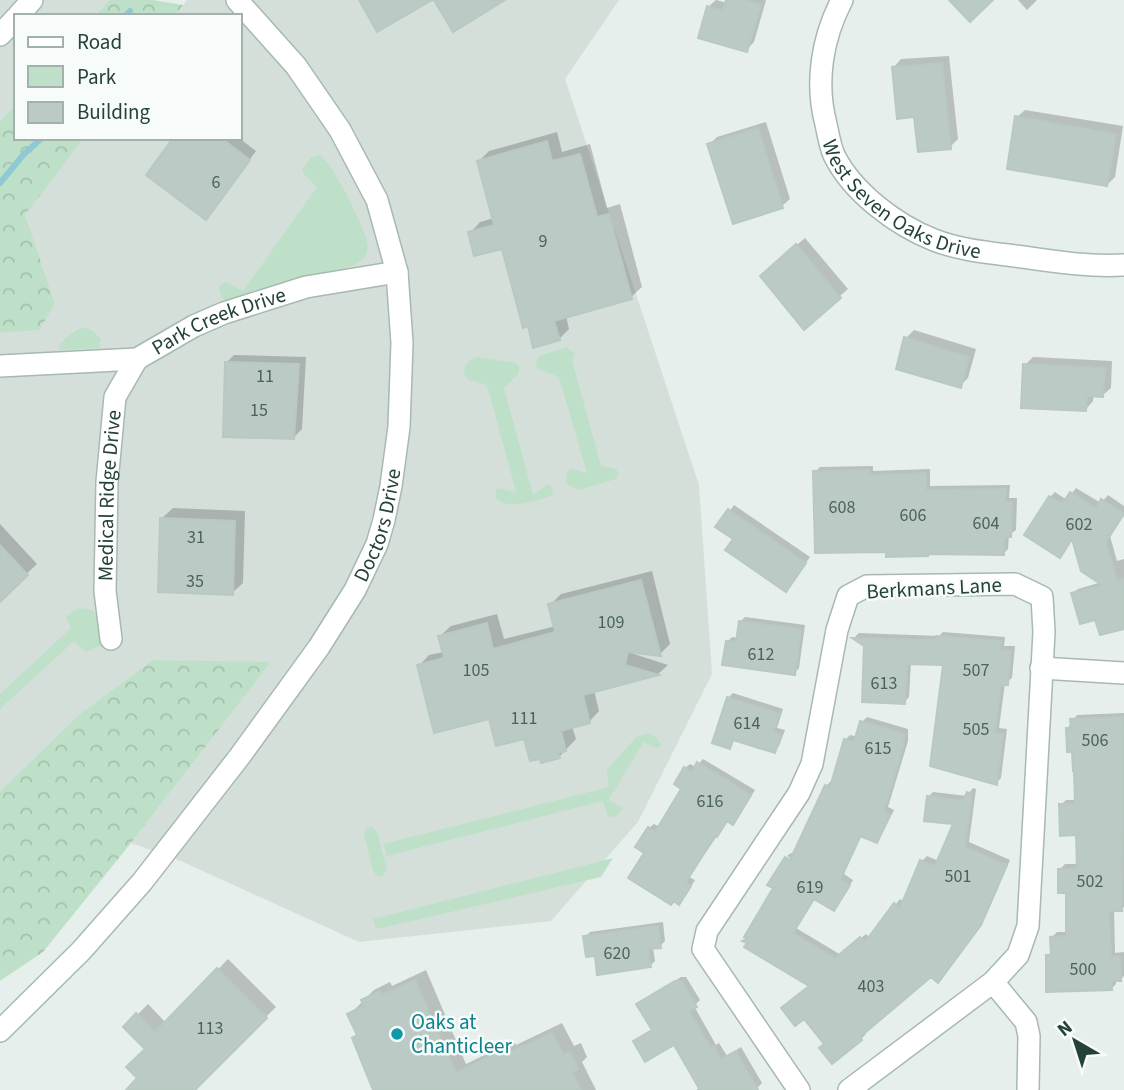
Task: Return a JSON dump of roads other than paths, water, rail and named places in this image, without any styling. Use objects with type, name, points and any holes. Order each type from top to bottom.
[{"type":"street","points":[[20,14],[32,0]]},
{"type":"street","name":"Doctors Drive","points":[[0,1031],[81,951],[142,881],[188,824],[320,647],[367,568],[377,544],[386,509],[399,427],[402,342],[397,272],[377,200],[340,130],[296,66],[237,0]]},
{"type":"street","name":"West Seven Oaks Drive","points":[[842,0],[824,48],[820,86],[822,111],[833,153],[845,173],[870,199],[900,223],[934,240],[959,247],[1053,261],[1124,265]]},
{"type":"street","points":[[0,35],[14,20]]},
{"type":"street","name":"Park Creek Drive","points":[[0,366],[137,359],[194,326],[224,313],[306,287],[397,272]]},
{"type":"street","name":"Medical Ridge Drive","points":[[111,639],[106,591],[107,482],[115,397],[137,359]]},
{"type":"street","name":"Berkmans Lane","points":[[799,1090],[703,949],[707,931],[799,793],[812,764],[837,630],[848,596],[867,586],[1015,584],[1042,597],[1044,632],[1028,926],[1018,955],[993,982],[849,1090]]},
{"type":"street","points":[[1041,668],[1124,673]]},
{"type":"street","points":[[993,982],[1026,1022],[1029,1036],[1028,1090]]},
{"type":"street","name":"Doctors Drive","points":[[0,1017],[43,989]]},
{"type":"waterway","points":[[127,14],[130,11]]},
{"type":"waterway","points":[[0,183],[40,140]]},
{"type":"place","name":"Oaks at Chanticleer","points":[[397,1034]]}]
